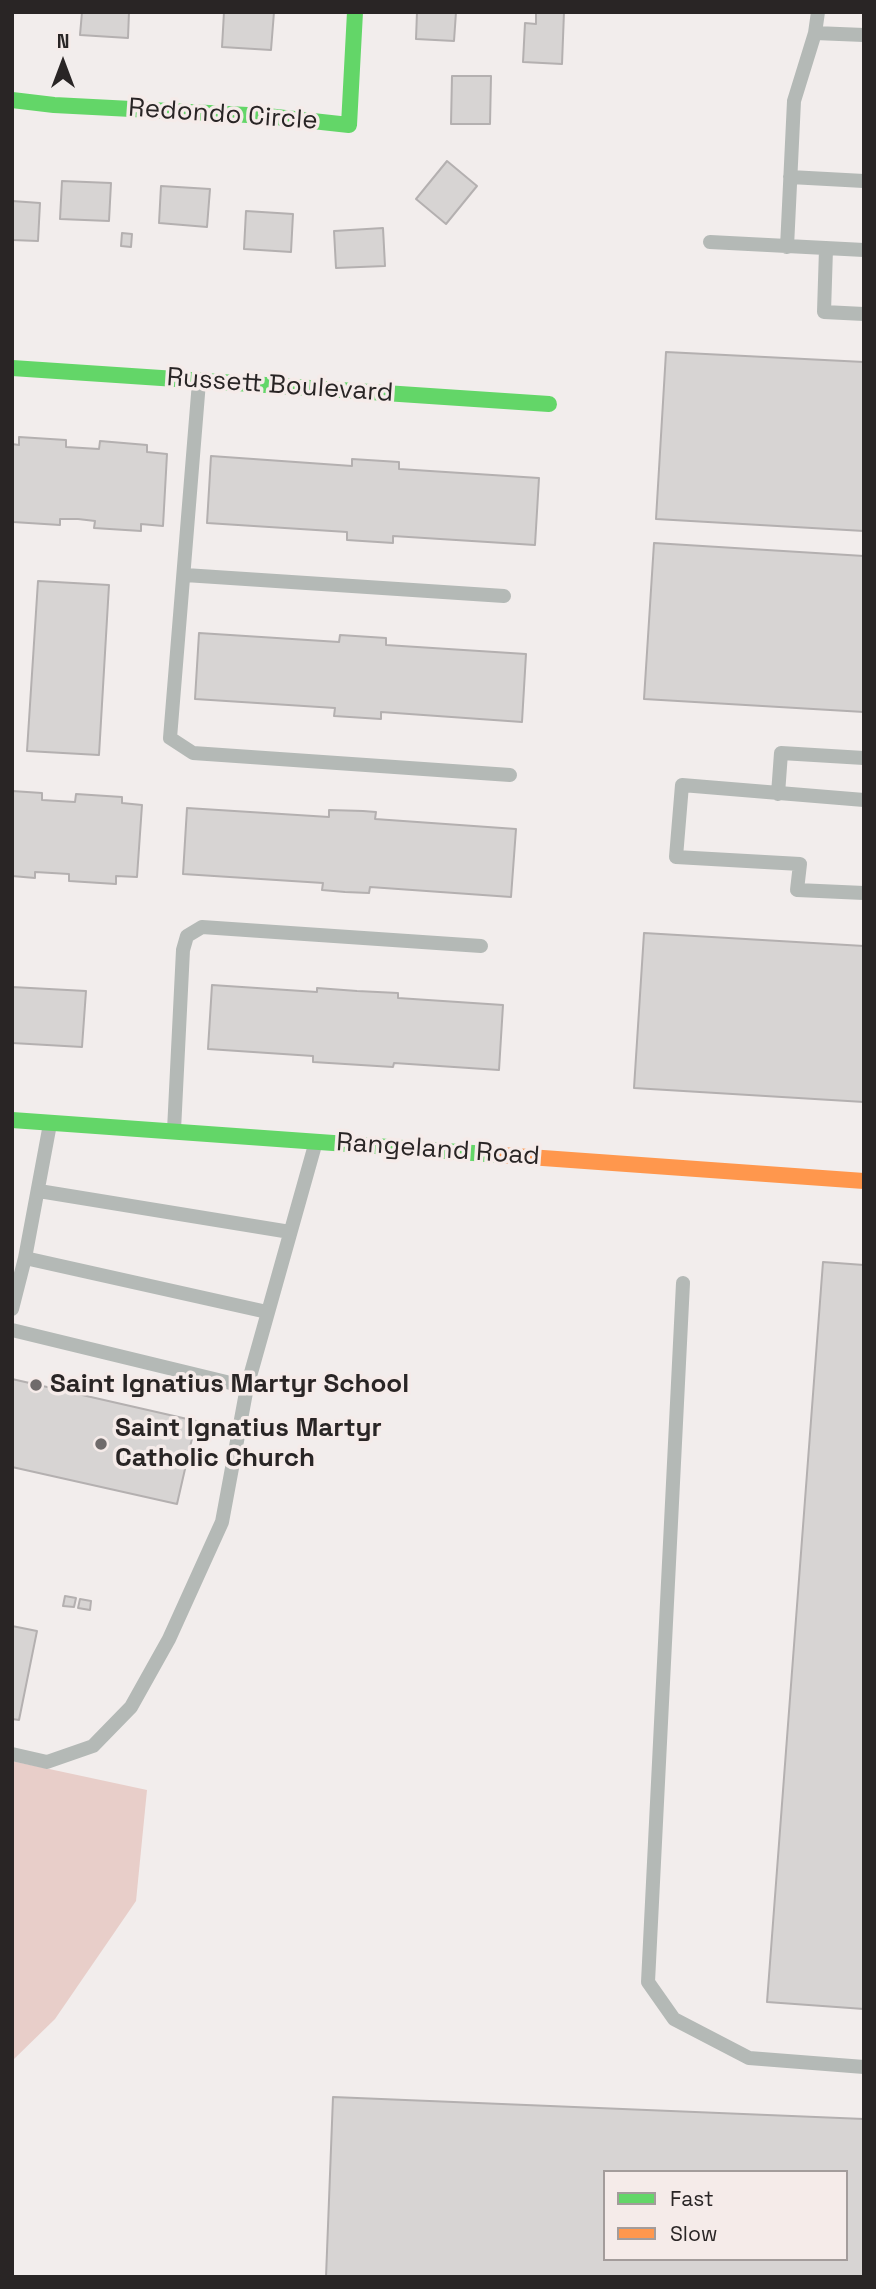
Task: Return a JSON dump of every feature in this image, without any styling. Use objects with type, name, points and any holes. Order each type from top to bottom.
[{"type":"street","name":"Redondo Circle","points":[[12,100],[54,105],[267,116],[349,125],[355,12]]},
{"type":"street","name":"Russett Boulevard","points":[[12,368],[549,404]]},
{"type":"street","name":"Rangeland Road","points":[[12,1120],[864,1181]]},
{"type":"lane","points":[[787,247],[794,102],[815,33],[818,12]]},
{"type":"lane","points":[[815,33],[864,35]]},
{"type":"lane","points":[[790,177],[864,181]]},
{"type":"lane","points":[[710,242],[864,250]]},
{"type":"lane","points":[[826,249],[824,312],[864,314]]},
{"type":"lane","points":[[199,380],[170,738],[193,753],[510,775]]},
{"type":"lane","points":[[185,575],[505,596]]},
{"type":"lane","points":[[778,794],[781,753],[864,758]]},
{"type":"lane","points":[[864,800],[682,785],[676,857],[800,864],[797,890],[864,893]]},
{"type":"lane","points":[[174,1131],[183,950],[187,936],[202,927],[481,946]]},
{"type":"lane","points":[[12,1309],[39,1191],[50,1123]]},
{"type":"lane","points":[[12,1754],[47,1762],[93,1746],[131,1707],[169,1639],[222,1522],[247,1387],[316,1142]]},
{"type":"lane","points":[[39,1191],[290,1232]]},
{"type":"lane","points":[[25,1258],[267,1312]]},
{"type":"lane","points":[[683,1283],[648,1982],[674,2019],[749,2058],[864,2067]]},
{"type":"lane","points":[[12,1330],[247,1387]]},
{"type":"shaded area","points":[[12,1761],[147,1790],[136,1901],[55,2019],[12,2061]]},
{"type":"building","points":[[82,12],[129,12],[128,38],[80,35]]},
{"type":"building","points":[[224,12],[274,12],[271,50],[222,47]]},
{"type":"building","points":[[417,12],[456,12],[454,41],[416,39]]},
{"type":"building","points":[[536,12],[564,12],[562,64],[523,62],[525,23],[536,24]]},
{"type":"building","points":[[452,76],[491,76],[490,124],[451,124]]},
{"type":"building","points":[[447,161],[477,186],[446,224],[416,199]]},
{"type":"building","points":[[62,181],[111,183],[109,221],[60,219]]},
{"type":"building","points":[[161,186],[210,189],[207,227],[159,223]]},
{"type":"building","points":[[12,201],[40,203],[38,241],[12,240]]},
{"type":"building","points":[[246,211],[293,214],[291,252],[244,249]]},
{"type":"building","points":[[383,228],[385,266],[336,268],[334,231]]},
{"type":"building","points":[[122,233],[132,234],[131,247],[121,246]]},
{"type":"building","points":[[666,352],[864,362],[864,531],[656,519]]},
{"type":"building","points":[[19,437],[66,440],[66,447],[99,449],[100,441],[147,445],[147,452],[167,454],[163,526],[141,524],[141,531],[94,528],[95,521],[78,519],[60,519],[60,525],[13,522],[12,444],[19,445]]},
{"type":"building","points":[[211,456],[352,466],[352,459],[399,462],[399,469],[539,478],[535,545],[393,536],[393,543],[347,540],[347,532],[207,523]]},
{"type":"building","points":[[654,543],[864,556],[864,712],[644,699]]},
{"type":"building","points":[[38,581],[109,585],[99,755],[27,751]]},
{"type":"building","points":[[199,633],[339,642],[340,635],[386,638],[386,645],[526,654],[522,722],[381,712],[381,719],[334,716],[335,708],[195,699]]},
{"type":"building","points":[[12,791],[42,793],[42,800],[75,802],[76,794],[122,797],[122,803],[142,805],[137,877],[116,876],[116,884],[69,881],[69,874],[35,872],[35,878],[12,876]]},
{"type":"building","points":[[187,808],[329,817],[329,810],[363,811],[376,812],[375,819],[516,829],[511,897],[370,887],[369,893],[345,892],[322,890],[323,883],[183,874]]},
{"type":"building","points":[[644,933],[864,946],[864,1102],[634,1088]]},
{"type":"building","points":[[212,985],[317,992],[317,988],[398,993],[398,998],[503,1005],[499,1070],[394,1063],[393,1067],[313,1062],[313,1056],[208,1049]]},
{"type":"building","points":[[12,987],[86,991],[82,1047],[12,1043]]},
{"type":"building","points":[[823,1262],[864,1265],[864,2009],[767,2002]]},
{"type":"building","name":"Saint Ignatius Martyr Catholic Church","points":[[12,1379],[196,1421],[177,1504],[12,1467]]},
{"type":"building","points":[[65,1596],[76,1598],[74,1607],[63,1606]]},
{"type":"building","points":[[80,1599],[91,1601],[90,1610],[78,1608]]},
{"type":"building","points":[[12,1626],[37,1631],[19,1720],[12,1719]]},
{"type":"building","points":[[333,2097],[864,2119],[864,2277],[326,2277]]},
{"type":"traffic: fast","points":[[12,100],[54,105],[267,116],[349,125],[355,12]]},
{"type":"traffic: fast","points":[[12,368],[549,404]]},
{"type":"traffic: fast","points":[[12,1120],[501,1155]]},
{"type":"traffic: slow","points":[[501,1155],[864,1181]]},
{"type":"place","name":"Saint Ignatius Martyr School","points":[[36,1385]]},
{"type":"place","name":"Saint Ignatius Martyr Catholic Church","points":[[101,1444]]}]
